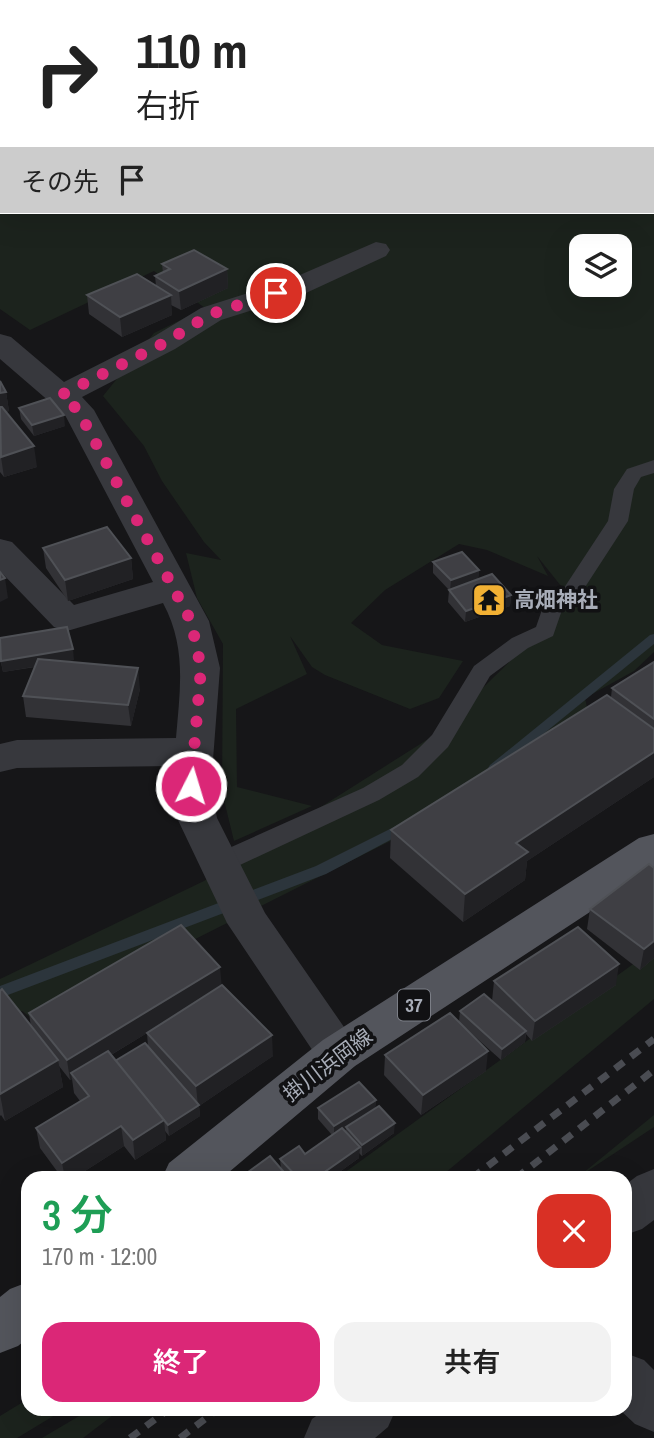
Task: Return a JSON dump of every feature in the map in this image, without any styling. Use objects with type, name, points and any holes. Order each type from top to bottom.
[{"type":"main road","name":"掛川浜岡線","points":[[195,1171],[339,1054],[654,849]]},
{"type":"main road","points":[[0,1329],[21,1312]]},
{"type":"street","points":[[61,395],[164,343],[211,314],[296,287],[376,250]]},
{"type":"street","points":[[0,343],[78,410],[191,621],[201,668],[191,786],[197,818],[249,923],[339,1054]]},
{"type":"street","points":[[0,550],[67,619],[174,588]]},
{"type":"street","points":[[0,758],[17,754],[194,752]]},
{"type":"street","points":[[632,1208],[654,1191]]},
{"type":"street","points":[[632,1385],[654,1406]]},
{"type":"street","points":[[331,1438],[360,1416]]},
{"type":"lane","points":[[222,871],[410,771],[440,741],[482,671],[520,643],[545,631],[553,606],[569,596],[613,530],[618,521],[624,489],[634,473],[654,466]]},
{"type":"shaded area","points":[[0,214],[654,214],[654,652],[634,671],[585,698],[590,722],[482,795],[34,1020],[22,1011],[0,1022],[0,979],[204,881],[436,734],[565,607],[569,596],[537,556],[548,576],[487,550],[459,544],[385,590],[351,623],[382,645],[463,661],[439,698],[410,709],[325,675],[312,667],[290,636],[307,674],[236,709],[237,787],[312,806],[234,841],[222,792],[223,644],[197,598],[186,553],[221,560],[204,542],[162,481],[144,446],[103,396],[154,333],[205,308],[154,271],[30,330],[0,309]]},
{"type":"shaded area","points":[[654,949],[654,999],[447,1171],[347,1171]]},
{"type":"shaded area","points":[[654,1115],[654,1127],[586,1171]]},
{"type":"shaded area","points":[[21,1403],[21,1416],[53,1416],[17,1438],[0,1438],[0,1416]]},
{"type":"shaded area","points":[[79,1416],[112,1416],[83,1438],[42,1438]]},
{"type":"building","points":[[194,250],[227,269],[179,291],[155,276],[170,269],[162,264]]},
{"type":"building","points":[[137,274],[171,295],[120,317],[87,295]]},
{"type":"building","points":[[0,381],[6,392],[0,393]]},
{"type":"building","points":[[50,398],[64,415],[32,425],[19,408]]},
{"type":"building","points":[[2,407],[34,446],[1,457]]},
{"type":"building","points":[[107,527],[131,558],[65,580],[43,548]]},
{"type":"building","points":[[462,552],[479,570],[451,580],[433,562]]},
{"type":"building","points":[[492,574],[511,595],[466,611],[449,590]]},
{"type":"building","points":[[67,627],[73,649],[1,661],[0,638]]},
{"type":"building","points":[[38,659],[138,668],[128,705],[23,696]]},
{"type":"building","points":[[654,662],[654,719],[612,688]]},
{"type":"building","points":[[607,695],[654,729],[654,752],[516,843],[528,852],[465,894],[391,830]]},
{"type":"building","points":[[649,864],[654,868],[654,941],[644,949],[590,909]]},
{"type":"building","points":[[181,925],[220,967],[67,1060],[29,1013]]},
{"type":"building","points":[[578,927],[619,964],[535,1021],[494,981]]},
{"type":"building","points":[[222,985],[272,1035],[196,1086],[147,1033]]},
{"type":"building","points":[[2,989],[58,1060],[0,1094],[0,991]]},
{"type":"building","points":[[484,994],[526,1031],[502,1049],[460,1011]]},
{"type":"building","points":[[450,1013],[488,1051],[423,1095],[385,1055]]},
{"type":"building","points":[[145,1043],[199,1105],[168,1125],[115,1061]]},
{"type":"building","points":[[108,1051],[164,1120],[133,1140],[121,1126],[62,1163],[36,1128],[89,1096],[71,1073]]},
{"type":"building","points":[[359,1082],[376,1100],[334,1126],[318,1108]]},
{"type":"building","points":[[379,1106],[395,1123],[362,1145],[346,1127]]},
{"type":"building","points":[[342,1128],[360,1147],[326,1171],[291,1171],[280,1159],[299,1146],[305,1154]]},
{"type":"building","points":[[270,1156],[283,1171],[250,1171]]},
{"type":"waterway","points":[[494,768],[654,638]]},
{"type":"waterway","points":[[0,992],[321,870],[406,826]]},
{"type":"railway","points":[[481,1171],[654,1039]]},
{"type":"railway","points":[[525,1171],[654,1070]]},
{"type":"railway","points":[[130,1438],[160,1416]]},
{"type":"railway","points":[[180,1438],[209,1416]]},
{"type":"place","name":"高畑神社","points":[[489,600]]},
{"type":"route","points":[[191,786],[201,668],[191,621],[78,410],[61,395],[164,343],[211,314],[276,293]]}]
